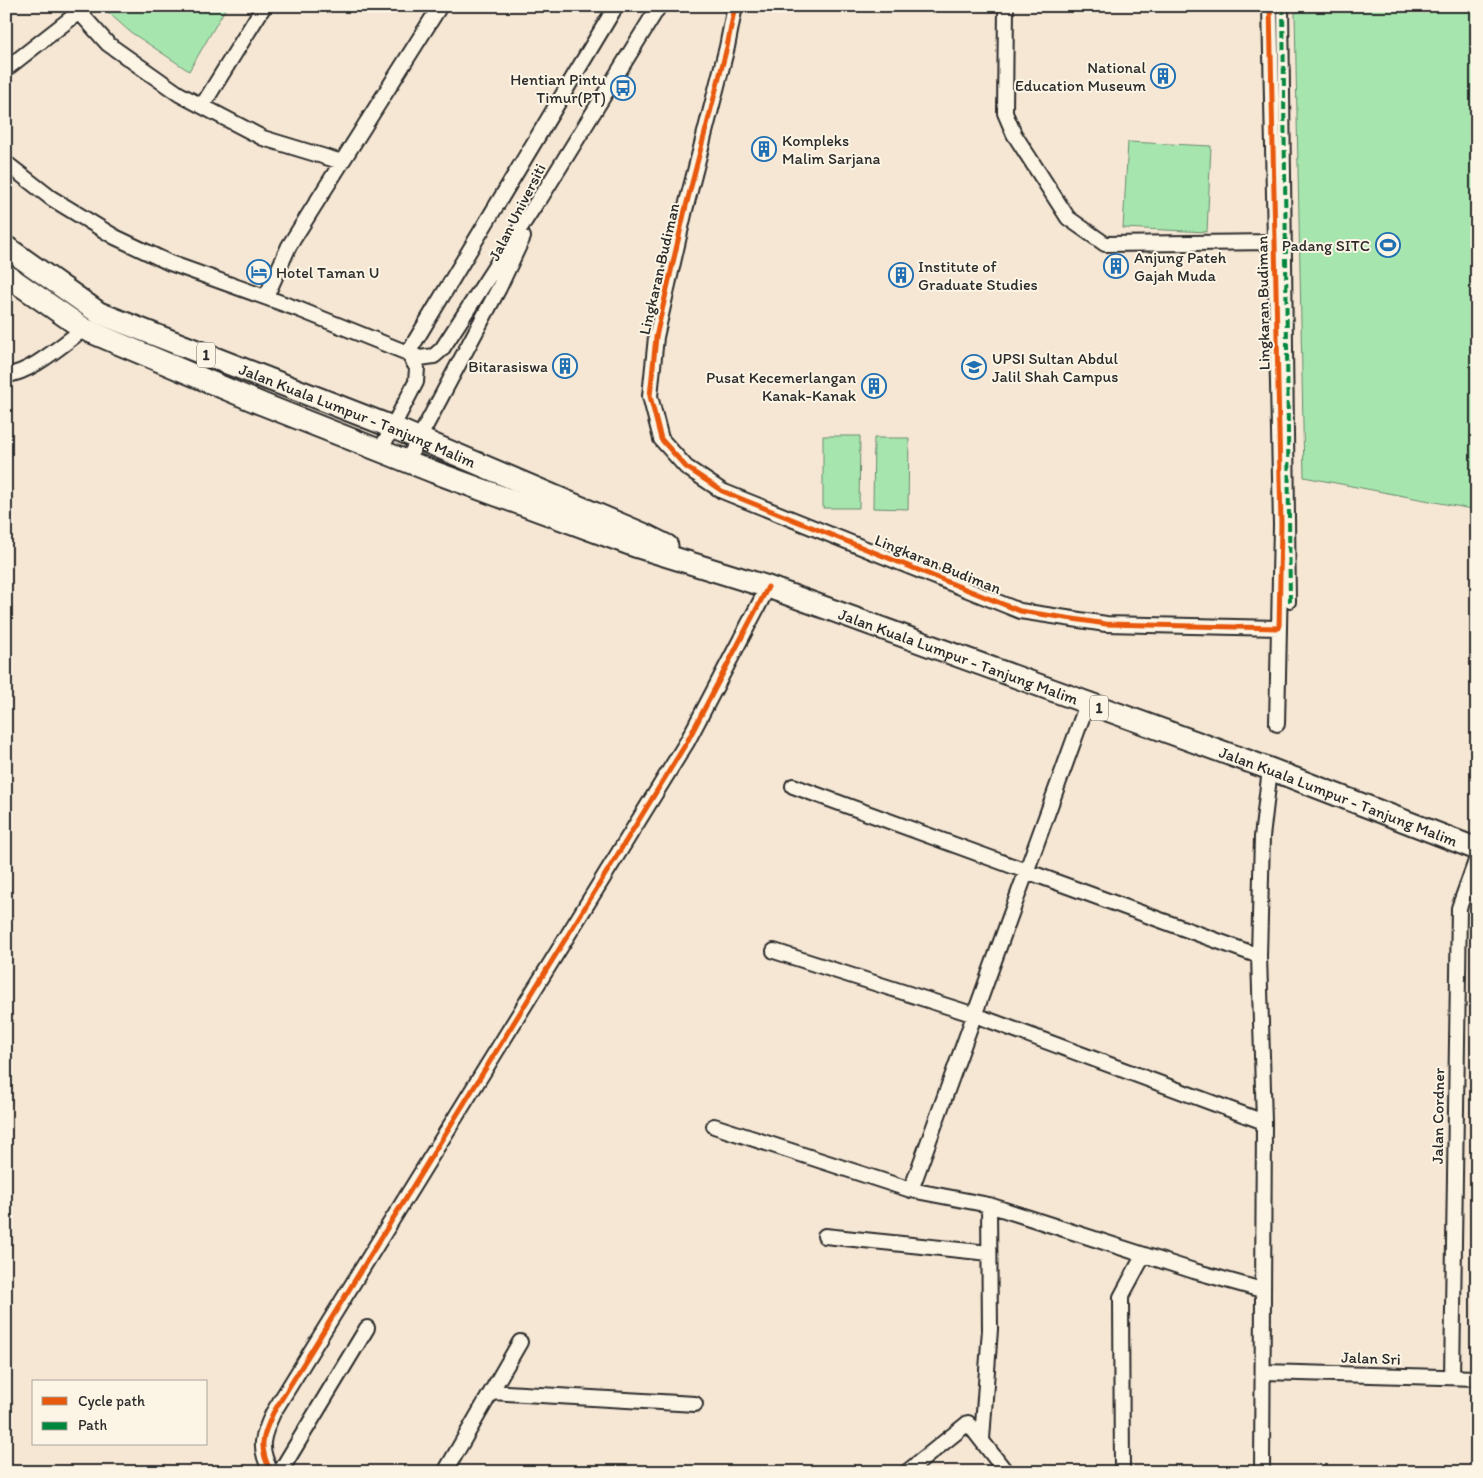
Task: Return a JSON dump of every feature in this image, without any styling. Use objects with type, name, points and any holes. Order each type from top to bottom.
[{"type":"main road","name":"Jalan Kuala Lumpur - Tanjung Malim","points":[[6,247],[99,313],[392,427],[643,534],[718,573]]},
{"type":"main road","name":"Jalan Kuala Lumpur - Tanjung Malim","points":[[6,275],[84,329],[262,404],[407,461],[634,546],[768,587],[1270,769],[1477,849]]},
{"type":"street","points":[[202,106],[264,6]]},
{"type":"street","points":[[266,298],[289,246],[440,6]]},
{"type":"street","points":[[408,353],[616,6]]},
{"type":"street","name":"Jalan Universiti","points":[[407,461],[499,288],[544,191],[659,6]]},
{"type":"street","name":"Lingkaran Budiman","points":[[735,6],[727,47],[685,210],[656,337],[650,396],[661,440],[686,467],[722,491],[1020,611],[1106,624],[1279,628]]},
{"type":"street","points":[[1006,6],[1005,112],[1014,134],[1068,218],[1105,244],[1275,242]]},
{"type":"street","name":"Lingkaran Budiman","points":[[1270,6],[1281,525],[1285,600],[1279,628],[1277,724]]},
{"type":"street","points":[[1282,6],[1285,600]]},
{"type":"street","points":[[6,69],[76,9],[108,44],[174,91],[262,138],[342,162]]},
{"type":"street","points":[[6,163],[50,198],[116,237],[170,263],[420,358],[434,356],[442,348],[544,191]]},
{"type":"street","points":[[6,376],[13,375],[35,363],[84,329]]},
{"type":"street","points":[[380,450],[416,382],[417,368],[408,353]]},
{"type":"street","points":[[271,1472],[264,1459],[262,1438],[273,1413],[687,742],[768,587]]},
{"type":"street","points":[[911,1190],[1087,704]]},
{"type":"street","points":[[1262,1472],[1264,1122],[1259,956],[1262,837],[1270,769]]},
{"type":"street","points":[[793,786],[1259,956]]},
{"type":"street","name":"Jalan Cordner","points":[[1452,1377],[1459,908],[1477,858]]},
{"type":"street","points":[[774,951],[974,1015],[1264,1122]]},
{"type":"street","points":[[714,1126],[911,1190],[989,1205],[1143,1256],[1262,1290]]},
{"type":"street","points":[[982,1439],[990,1329],[989,1205]]},
{"type":"street","points":[[825,1236],[989,1253]]},
{"type":"street","points":[[1122,1472],[1121,1297],[1143,1256]]},
{"type":"street","points":[[280,1472],[368,1328]]},
{"type":"street","points":[[445,1472],[520,1342]]},
{"type":"street","name":"Jalan Sri","points":[[1264,1372],[1477,1378]]},
{"type":"street","points":[[491,1392],[695,1404]]},
{"type":"street","points":[[907,1472],[968,1424],[982,1439],[1006,1472]]},
{"type":"green space","points":[[101,6],[227,6],[189,71],[129,31]]},
{"type":"green space","name":"Padang SITC","points":[[1313,6],[1477,6],[1477,510],[1304,477],[1295,13]]},
{"type":"green space","points":[[1128,142],[1211,146],[1207,232],[1123,228]]},
{"type":"green space","points":[[823,436],[860,436],[859,508],[823,508]]},
{"type":"green space","points":[[874,438],[909,438],[908,509],[873,508]]},
{"type":"marked path","points":[[1283,6],[1290,602]]},
{"type":"cycle path","points":[[735,6],[727,47],[685,210],[656,337],[650,396],[661,439],[686,467],[722,491],[1020,611],[1106,624],[1279,628],[1281,525],[1270,6]]},
{"type":"cycle path","points":[[271,1472],[264,1456],[263,1442],[273,1413],[687,742],[768,587]]},
{"type":"place","name":"National Education Museum","points":[[1163,76]]},
{"type":"place","name":"Hentian Pintu Timur(PT)","points":[[623,88]]},
{"type":"place","name":"Kompleks Malim Sarjana","points":[[764,149]]},
{"type":"place","name":"Padang SITC","points":[[1388,245]]},
{"type":"place","name":"Anjung Pateh Gajah Muda","points":[[1116,266]]},
{"type":"place","name":"Hotel Taman U","points":[[259,272]]},
{"type":"place","name":"Institute of Graduate Studies","points":[[901,275]]},
{"type":"place","name":"Bitarasiswa","points":[[565,366]]},
{"type":"place","name":"UPSI Sultan Abdul Jalil Shah Campus","points":[[974,367]]},
{"type":"place","name":"Pusat Kecemerlangan Kanak-Kanak","points":[[874,386]]}]
